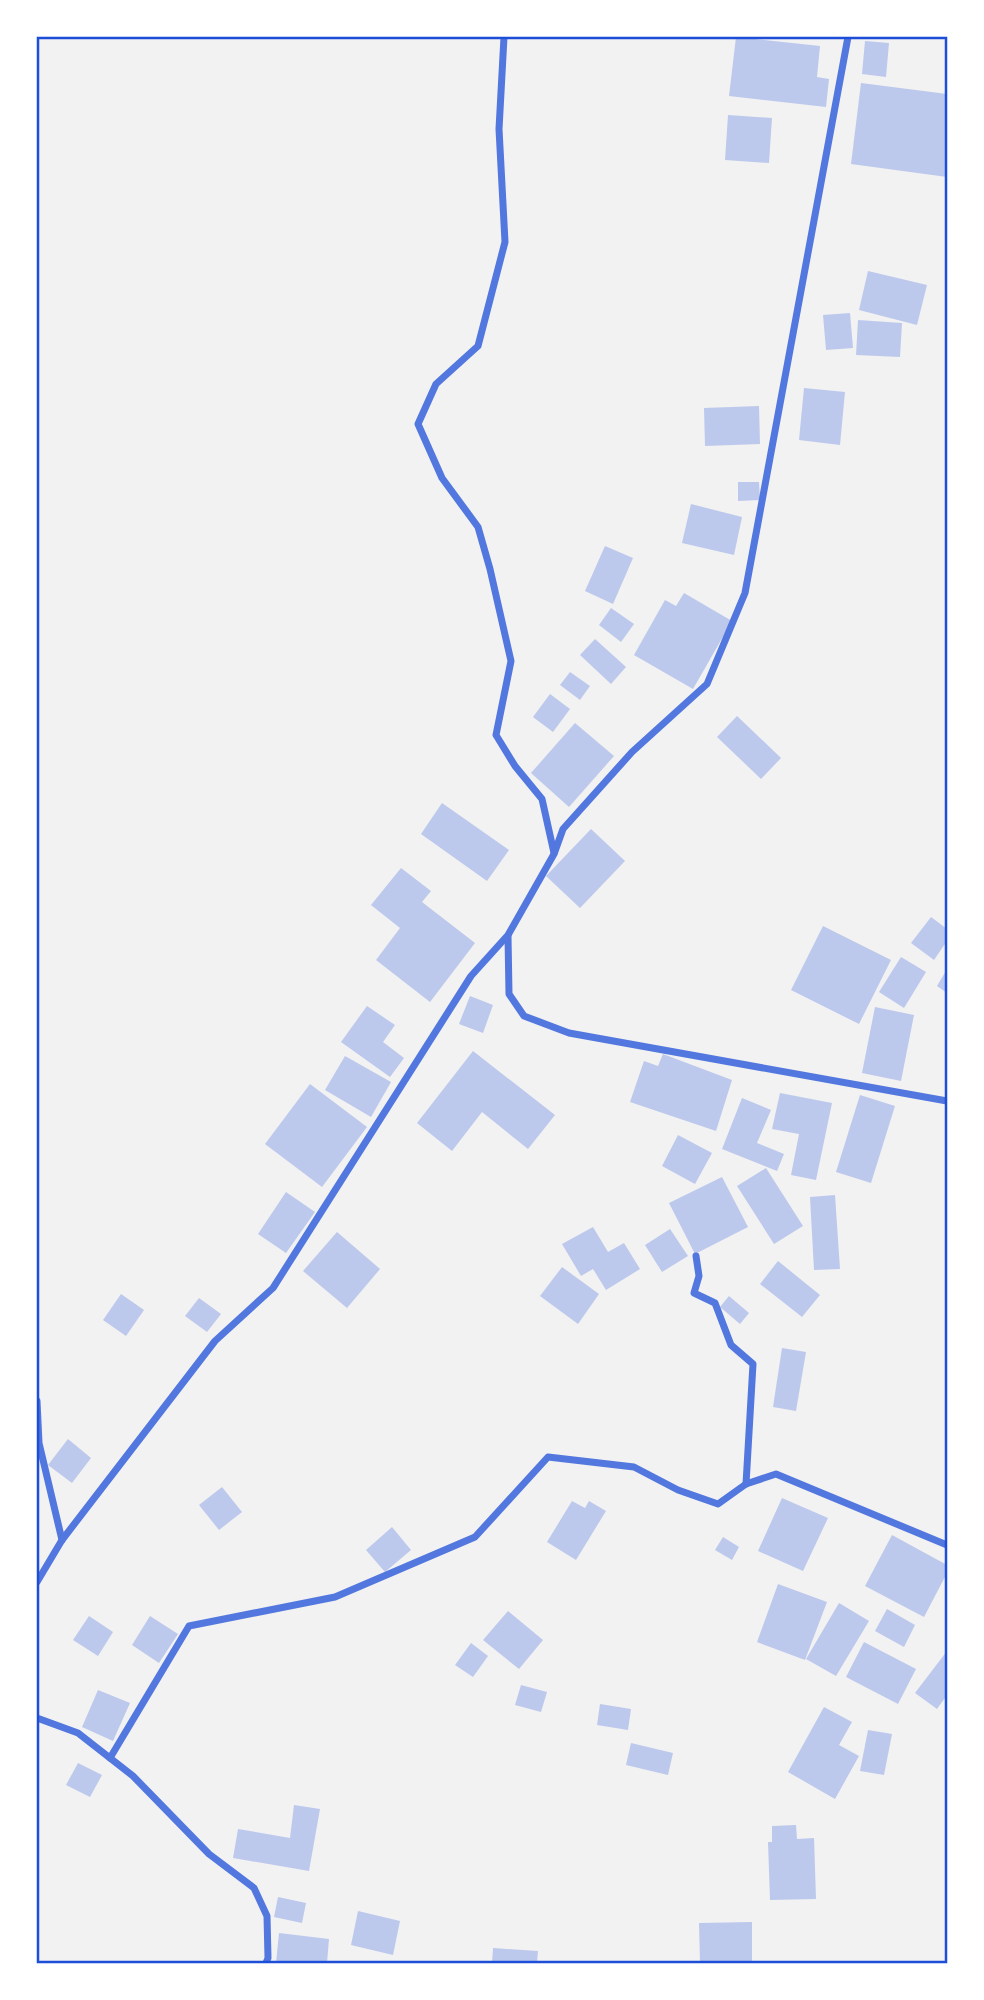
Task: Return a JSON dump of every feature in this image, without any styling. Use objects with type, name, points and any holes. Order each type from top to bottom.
[{"type":"street","points":[[504,37],[499,129],[505,242],[478,346],[436,384],[418,424],[442,478],[478,527],[511,661],[496,734],[515,766],[542,799],[554,853]]},
{"type":"street","points":[[37,1582],[62,1541],[215,1341],[273,1288],[471,976],[508,935],[554,853],[563,830],[632,752],[707,684],[745,593],[848,37]]},
{"type":"street","points":[[508,935],[509,994],[524,1016],[546,1025],[581,1035],[947,1101]]},
{"type":"street","points":[[696,1256],[699,1276],[694,1293],[715,1303],[731,1345],[753,1364],[746,1484]]},
{"type":"street","points":[[37,1401],[39,1443],[62,1541]]},
{"type":"street","points":[[110,1758],[189,1626],[335,1597],[475,1537],[548,1457],[634,1466],[678,1490],[718,1504],[746,1484],[776,1474],[947,1545]]},
{"type":"street","points":[[37,1717],[78,1733],[133,1776],[209,1854],[254,1888],[267,1916],[266,1963]]},
{"type":"building","points":[[736,37],[820,46],[817,77],[829,79],[826,107],[729,96]]},
{"type":"building","points":[[865,41],[889,43],[886,77],[862,74]]},
{"type":"building","points":[[861,83],[947,94],[947,177],[851,164]]},
{"type":"building","points":[[728,115],[772,118],[769,163],[725,160]]},
{"type":"building","points":[[868,271],[927,285],[917,325],[859,310]]},
{"type":"building","points":[[850,313],[853,348],[826,350],[823,315]]},
{"type":"building","points":[[858,320],[902,323],[900,357],[856,355]]},
{"type":"building","points":[[804,388],[845,392],[840,445],[799,440]]},
{"type":"building","points":[[759,406],[760,444],[705,446],[704,408]]},
{"type":"building","points":[[738,482],[759,482],[760,500],[738,501]]},
{"type":"building","points":[[691,504],[742,517],[734,555],[682,543]]},
{"type":"building","points":[[605,546],[633,558],[613,604],[585,591]]},
{"type":"building","points":[[684,593],[732,621],[693,689],[634,655],[665,600],[676,606]]},
{"type":"building","points":[[611,608],[634,624],[621,642],[599,625]]},
{"type":"building","points":[[595,639],[626,667],[611,684],[580,655]]},
{"type":"building","points":[[570,672],[590,686],[580,700],[560,685]]},
{"type":"building","points":[[550,694],[570,709],[553,732],[533,717]]},
{"type":"building","points":[[737,716],[781,758],[761,779],[717,737]]},
{"type":"building","points":[[575,723],[614,756],[569,807],[531,773]]},
{"type":"building","points":[[442,803],[509,850],[487,881],[421,834]]},
{"type":"building","points":[[591,829],[625,861],[580,908],[546,876]]},
{"type":"building","points":[[401,868],[431,891],[422,902],[475,943],[430,1002],[376,960],[400,928],[371,905]]},
{"type":"building","points":[[931,917],[947,929],[947,941],[934,960],[911,943]]},
{"type":"building","points":[[823,926],[891,960],[859,1024],[791,990]]},
{"type":"building","points":[[901,957],[926,972],[904,1008],[879,992]]},
{"type":"building","points":[[947,969],[947,993],[937,986]]},
{"type":"building","points":[[470,996],[493,1005],[483,1033],[459,1024]]},
{"type":"building","points":[[367,1006],[395,1025],[383,1042],[404,1058],[390,1077],[341,1042]]},
{"type":"building","points":[[875,1007],[914,1015],[901,1081],[862,1073]]},
{"type":"building","points":[[473,1051],[555,1115],[528,1149],[482,1112],[452,1151],[417,1123]]},
{"type":"building","points":[[663,1054],[732,1080],[716,1131],[630,1102],[644,1061],[658,1066]]},
{"type":"building","points":[[345,1056],[391,1082],[371,1117],[325,1090]]},
{"type":"building","points":[[310,1084],[367,1127],[322,1187],[265,1144]]},
{"type":"building","points":[[780,1093],[832,1103],[816,1180],[791,1175],[799,1134],[772,1129]]},
{"type":"building","points":[[860,1095],[895,1106],[871,1183],[836,1172]]},
{"type":"building","points":[[742,1098],[771,1110],[757,1143],[784,1154],[777,1171],[722,1149]]},
{"type":"building","points":[[678,1135],[712,1153],[695,1184],[662,1166]]},
{"type":"building","points":[[766,1168],[803,1226],[774,1244],[737,1186]]},
{"type":"building","points":[[722,1177],[748,1227],[695,1254],[669,1203]]},
{"type":"building","points":[[286,1192],[315,1212],[286,1253],[258,1234]]},
{"type":"building","points":[[835,1195],[840,1269],[814,1270],[810,1197]]},
{"type":"building","points":[[593,1227],[608,1252],[624,1243],[640,1269],[606,1290],[593,1269],[581,1276],[562,1244]]},
{"type":"building","points":[[670,1229],[688,1256],[662,1272],[645,1245]]},
{"type":"building","points":[[337,1232],[380,1269],[347,1308],[303,1271]]},
{"type":"building","points":[[778,1261],[820,1295],[802,1317],[760,1284]]},
{"type":"building","points":[[562,1267],[599,1294],[578,1324],[540,1296]]},
{"type":"building","points":[[121,1294],[144,1310],[126,1336],[103,1320]]},
{"type":"building","points":[[729,1296],[749,1313],[740,1324],[720,1307]]},
{"type":"building","points":[[199,1298],[221,1314],[207,1332],[185,1316]]},
{"type":"building","points":[[782,1348],[806,1352],[796,1411],[773,1407]]},
{"type":"building","points":[[68,1439],[91,1458],[72,1483],[48,1465]]},
{"type":"building","points":[[222,1487],[242,1512],[219,1530],[199,1505]]},
{"type":"building","points":[[782,1498],[828,1518],[803,1571],[758,1551]]},
{"type":"building","points":[[572,1501],[585,1508],[589,1501],[606,1511],[576,1560],[547,1542]]},
{"type":"building","points":[[392,1527],[411,1550],[385,1572],[366,1550]]},
{"type":"building","points":[[892,1535],[947,1565],[947,1573],[924,1617],[865,1586]]},
{"type":"building","points":[[723,1537],[739,1547],[732,1560],[715,1550]]},
{"type":"building","points":[[778,1584],[827,1602],[805,1660],[757,1642]]},
{"type":"building","points":[[839,1603],[869,1621],[836,1676],[806,1659]]},
{"type":"building","points":[[887,1609],[915,1625],[904,1647],[875,1631]]},
{"type":"building","points":[[508,1611],[543,1640],[519,1669],[483,1640]]},
{"type":"building","points":[[89,1616],[113,1632],[98,1656],[73,1640]]},
{"type":"building","points":[[150,1616],[178,1634],[159,1663],[132,1645]]},
{"type":"building","points":[[864,1642],[916,1669],[898,1704],[846,1677]]},
{"type":"building","points":[[471,1643],[488,1656],[473,1677],[455,1665]]},
{"type":"building","points":[[947,1651],[947,1695],[937,1709],[915,1693]]},
{"type":"building","points":[[521,1685],[547,1692],[541,1712],[515,1705]]},
{"type":"building","points":[[98,1690],[130,1703],[113,1741],[82,1727]]},
{"type":"building","points":[[600,1704],[631,1709],[628,1730],[597,1725]]},
{"type":"building","points":[[824,1707],[852,1722],[839,1745],[859,1756],[835,1799],[788,1772]]},
{"type":"building","points":[[868,1730],[892,1734],[884,1775],[860,1771]]},
{"type":"building","points":[[631,1743],[673,1753],[668,1775],[626,1765]]},
{"type":"building","points":[[78,1763],[102,1775],[90,1797],[66,1785]]},
{"type":"building","points":[[294,1805],[320,1809],[309,1871],[233,1858],[238,1829],[290,1838]]},
{"type":"building","points":[[796,1825],[797,1839],[814,1838],[816,1899],[770,1900],[768,1842],[772,1842],[772,1826]]},
{"type":"building","points":[[278,1897],[306,1903],[302,1923],[274,1917]]},
{"type":"building","points":[[358,1911],[400,1921],[393,1955],[351,1945]]},
{"type":"building","points":[[752,1922],[752,1963],[700,1963],[699,1923]]},
{"type":"building","points":[[279,1933],[329,1939],[327,1963],[276,1963]]},
{"type":"building","points":[[493,1948],[538,1951],[537,1963],[492,1963]]}]
